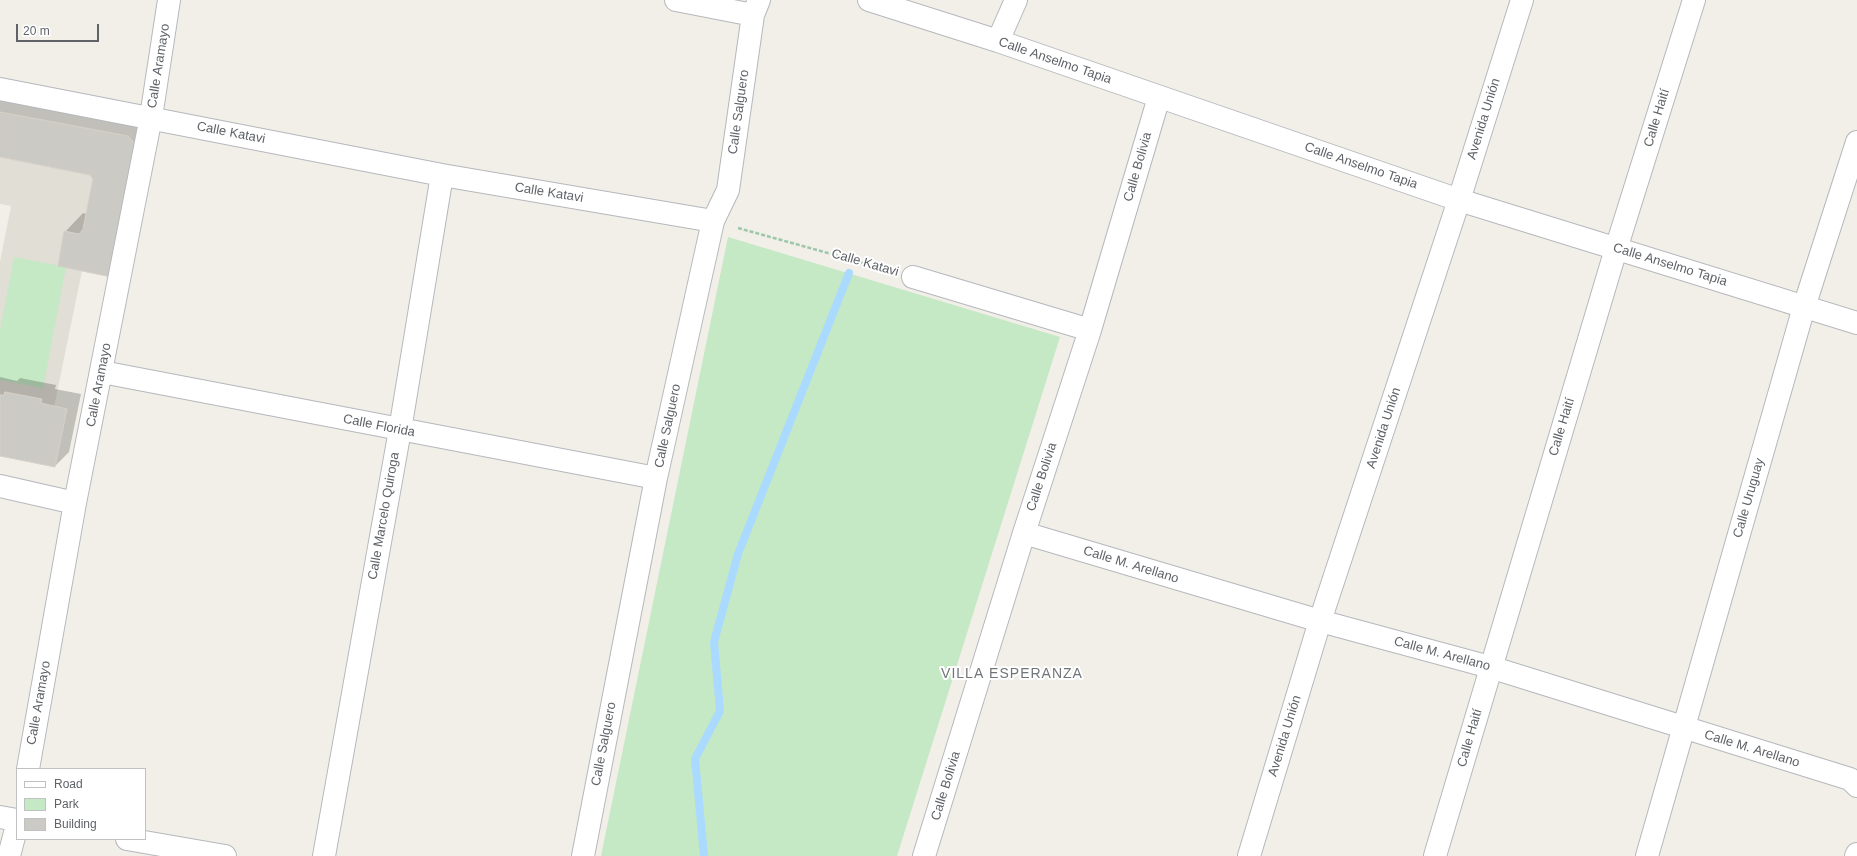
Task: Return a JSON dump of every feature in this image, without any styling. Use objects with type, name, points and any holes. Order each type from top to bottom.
[{"type":"street","name":"Calle Aramayo","points":[[28,768],[75,503],[152,117],[169,0]]},
{"type":"street","points":[[676,0],[756,8]]},
{"type":"street","name":"Calle Anselmo Tapia","points":[[869,0],[998,41],[1459,200],[1857,323]]},
{"type":"street","points":[[998,41],[1016,0]]},
{"type":"street","name":"Avenida Unión","points":[[1249,856],[1320,621],[1459,200],[1522,0]]},
{"type":"street","name":"Calle Haití","points":[[1435,856],[1490,667],[1616,249],[1694,0]]},
{"type":"street","name":"Calle Salguero","points":[[583,856],[656,478],[713,220],[728,190],[756,8]]},
{"type":"street","name":"Calle Katavi","points":[[0,89],[152,117],[442,175],[713,220]]},
{"type":"street","name":"Calle Bolivia","points":[[924,856],[1024,532],[1090,330],[1159,97]]},
{"type":"street","name":"Calle Uruguay","points":[[1647,856],[1804,307],[1857,142]]},
{"type":"street","name":"Calle Marcelo Quiroga","points":[[324,856],[400,430],[442,175]]},
{"type":"street","name":"Calle Katavi","points":[[913,277],[1090,330]]},
{"type":"street","name":"Calle Florida","points":[[102,372],[656,478]]},
{"type":"street","points":[[0,486],[75,503]]},
{"type":"street","name":"Calle M. Arellano","points":[[1024,532],[1320,621],[1490,667],[1850,779],[1857,786]]},
{"type":"street","points":[[0,817],[16,820]]},
{"type":"street","points":[[9,856],[16,829]]},
{"type":"street","points":[[133,840],[225,856]]},
{"type":"path","name":"Calle Katavi","points":[[713,220],[913,277]]},
{"type":"shaded area","points":[[0,113],[110,134],[44,456],[0,448],[0,262],[11,206],[0,204]]},
{"type":"green space","points":[[728,237],[1060,337],[897,856],[601,856]]},
{"type":"green space","points":[[14,257],[66,267],[43,388],[0,380],[0,330]]},
{"type":"building","points":[[0,112],[128,136],[139,148],[116,278],[58,266],[64,231],[79,234],[83,229],[93,179],[90,175],[0,157]]},
{"type":"building","points":[[5,392],[42,399],[41,403],[67,409],[55,467],[0,456],[0,395],[4,395]]},
{"type":"waterway","points":[[704,856],[695,759],[720,711],[714,642],[738,554],[849,273]]},
{"type":"district","name":"VILLA ESPERANZA","points":[[1012,674]]}]
